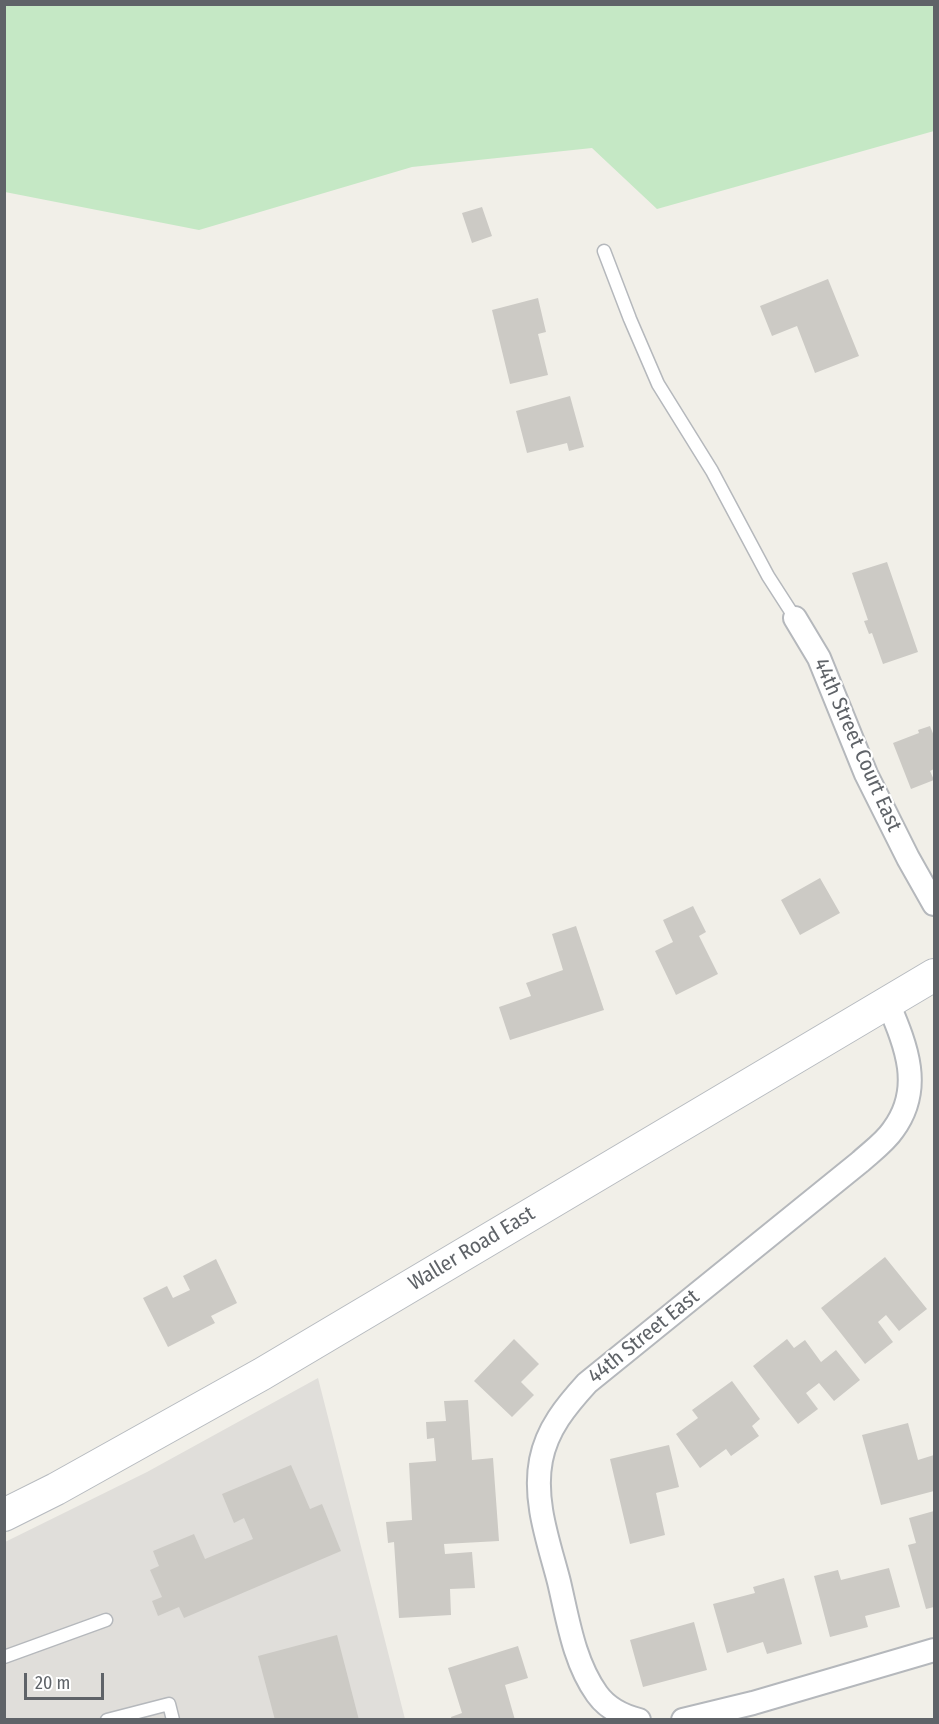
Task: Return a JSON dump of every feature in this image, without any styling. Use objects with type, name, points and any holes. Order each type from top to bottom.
[{"type":"street","name":"44th Street Court East","points":[[795,618],[819,658],[866,774],[934,904]]},
{"type":"street","name":"Waller Road East","points":[[4,1515],[66,1484],[262,1374],[934,975]]},
{"type":"street","name":"44th Street East","points":[[639,1719],[614,1710],[597,1694],[582,1668],[543,1517],[538,1485],[541,1460],[549,1434],[562,1410],[587,1383],[860,1162],[892,1131],[909,1101],[909,1064],[903,1038],[888,1003]]},
{"type":"street","points":[[683,1719],[753,1702],[934,1650]]},
{"type":"lane","points":[[604,251],[658,384],[712,471],[768,576],[795,618]]},
{"type":"lane","points":[[4,1657],[106,1620]]},
{"type":"lane","points":[[106,1719],[169,1704],[173,1719]]},
{"type":"shaded area","points":[[318,1378],[405,1719],[5,1720],[5,1542],[147,1472]]},
{"type":"green space","points":[[4,5],[934,5],[934,131],[657,209],[592,148],[412,167],[199,230],[5,192]]},
{"type":"building","points":[[482,207],[492,236],[472,243],[462,213]]},
{"type":"building","points":[[828,279],[859,356],[815,373],[797,326],[772,336],[760,306]]},
{"type":"building","points":[[538,298],[546,332],[538,334],[548,375],[510,384],[492,310]]},
{"type":"building","points":[[570,396],[584,447],[569,451],[567,443],[527,453],[516,411]]},
{"type":"building","points":[[887,562],[918,652],[883,664],[872,633],[869,634],[864,621],[868,620],[852,573]]},
{"type":"building","points":[[930,726],[934,736],[934,769],[930,771],[934,780],[911,789],[893,743]]},
{"type":"building","points":[[820,878],[840,913],[800,935],[781,900]]},
{"type":"building","points":[[693,906],[706,932],[699,936],[718,974],[676,995],[655,951],[673,942],[663,920]]},
{"type":"building","points":[[576,926],[604,1010],[510,1040],[499,1007],[531,996],[526,983],[563,970],[552,934]]},
{"type":"building","points":[[885,1257],[927,1309],[899,1331],[886,1315],[878,1322],[893,1342],[865,1364],[821,1308]]},
{"type":"building","points":[[216,1259],[237,1303],[211,1316],[215,1323],[168,1347],[143,1298],[167,1286],[173,1298],[190,1290],[183,1276]]},
{"type":"building","points":[[514,1339],[539,1364],[521,1382],[534,1395],[512,1417],[474,1381]]},
{"type":"building","points":[[787,1339],[794,1348],[805,1340],[821,1362],[836,1350],[860,1380],[834,1401],[819,1383],[806,1393],[818,1409],[798,1424],[753,1366]]},
{"type":"building","points":[[732,1381],[760,1419],[752,1426],[759,1436],[731,1456],[726,1449],[700,1468],[676,1434],[698,1418],[692,1410]]},
{"type":"building","points":[[468,1400],[472,1460],[493,1458],[499,1541],[444,1544],[445,1554],[472,1552],[475,1588],[450,1589],[451,1615],[399,1618],[394,1542],[388,1543],[386,1522],[412,1520],[409,1463],[436,1461],[434,1438],[427,1439],[426,1422],[446,1421],[444,1401]]},
{"type":"building","points":[[908,1423],[918,1460],[934,1455],[934,1491],[881,1505],[862,1435]]},
{"type":"building","points":[[669,1445],[679,1487],[656,1493],[665,1535],[630,1544],[610,1459]]},
{"type":"building","points":[[291,1465],[310,1509],[322,1504],[341,1551],[184,1618],[179,1607],[158,1616],[152,1601],[162,1597],[150,1570],[159,1566],[153,1551],[194,1534],[205,1559],[253,1539],[244,1518],[234,1523],[222,1494]]},
{"type":"building","points":[[934,1511],[934,1607],[926,1609],[908,1545],[916,1543],[909,1518]]},
{"type":"building","points":[[889,1568],[900,1607],[865,1616],[868,1627],[830,1637],[814,1576],[838,1570],[841,1580]]},
{"type":"building","points":[[784,1578],[802,1644],[767,1654],[763,1642],[727,1653],[713,1604],[755,1593],[753,1587]]},
{"type":"building","points":[[694,1622],[707,1670],[643,1687],[630,1640]]},
{"type":"building","points":[[337,1635],[359,1720],[275,1720],[258,1656]]},
{"type":"building","points":[[518,1646],[528,1678],[505,1685],[515,1720],[452,1720],[451,1717],[462,1713],[448,1668]]}]
